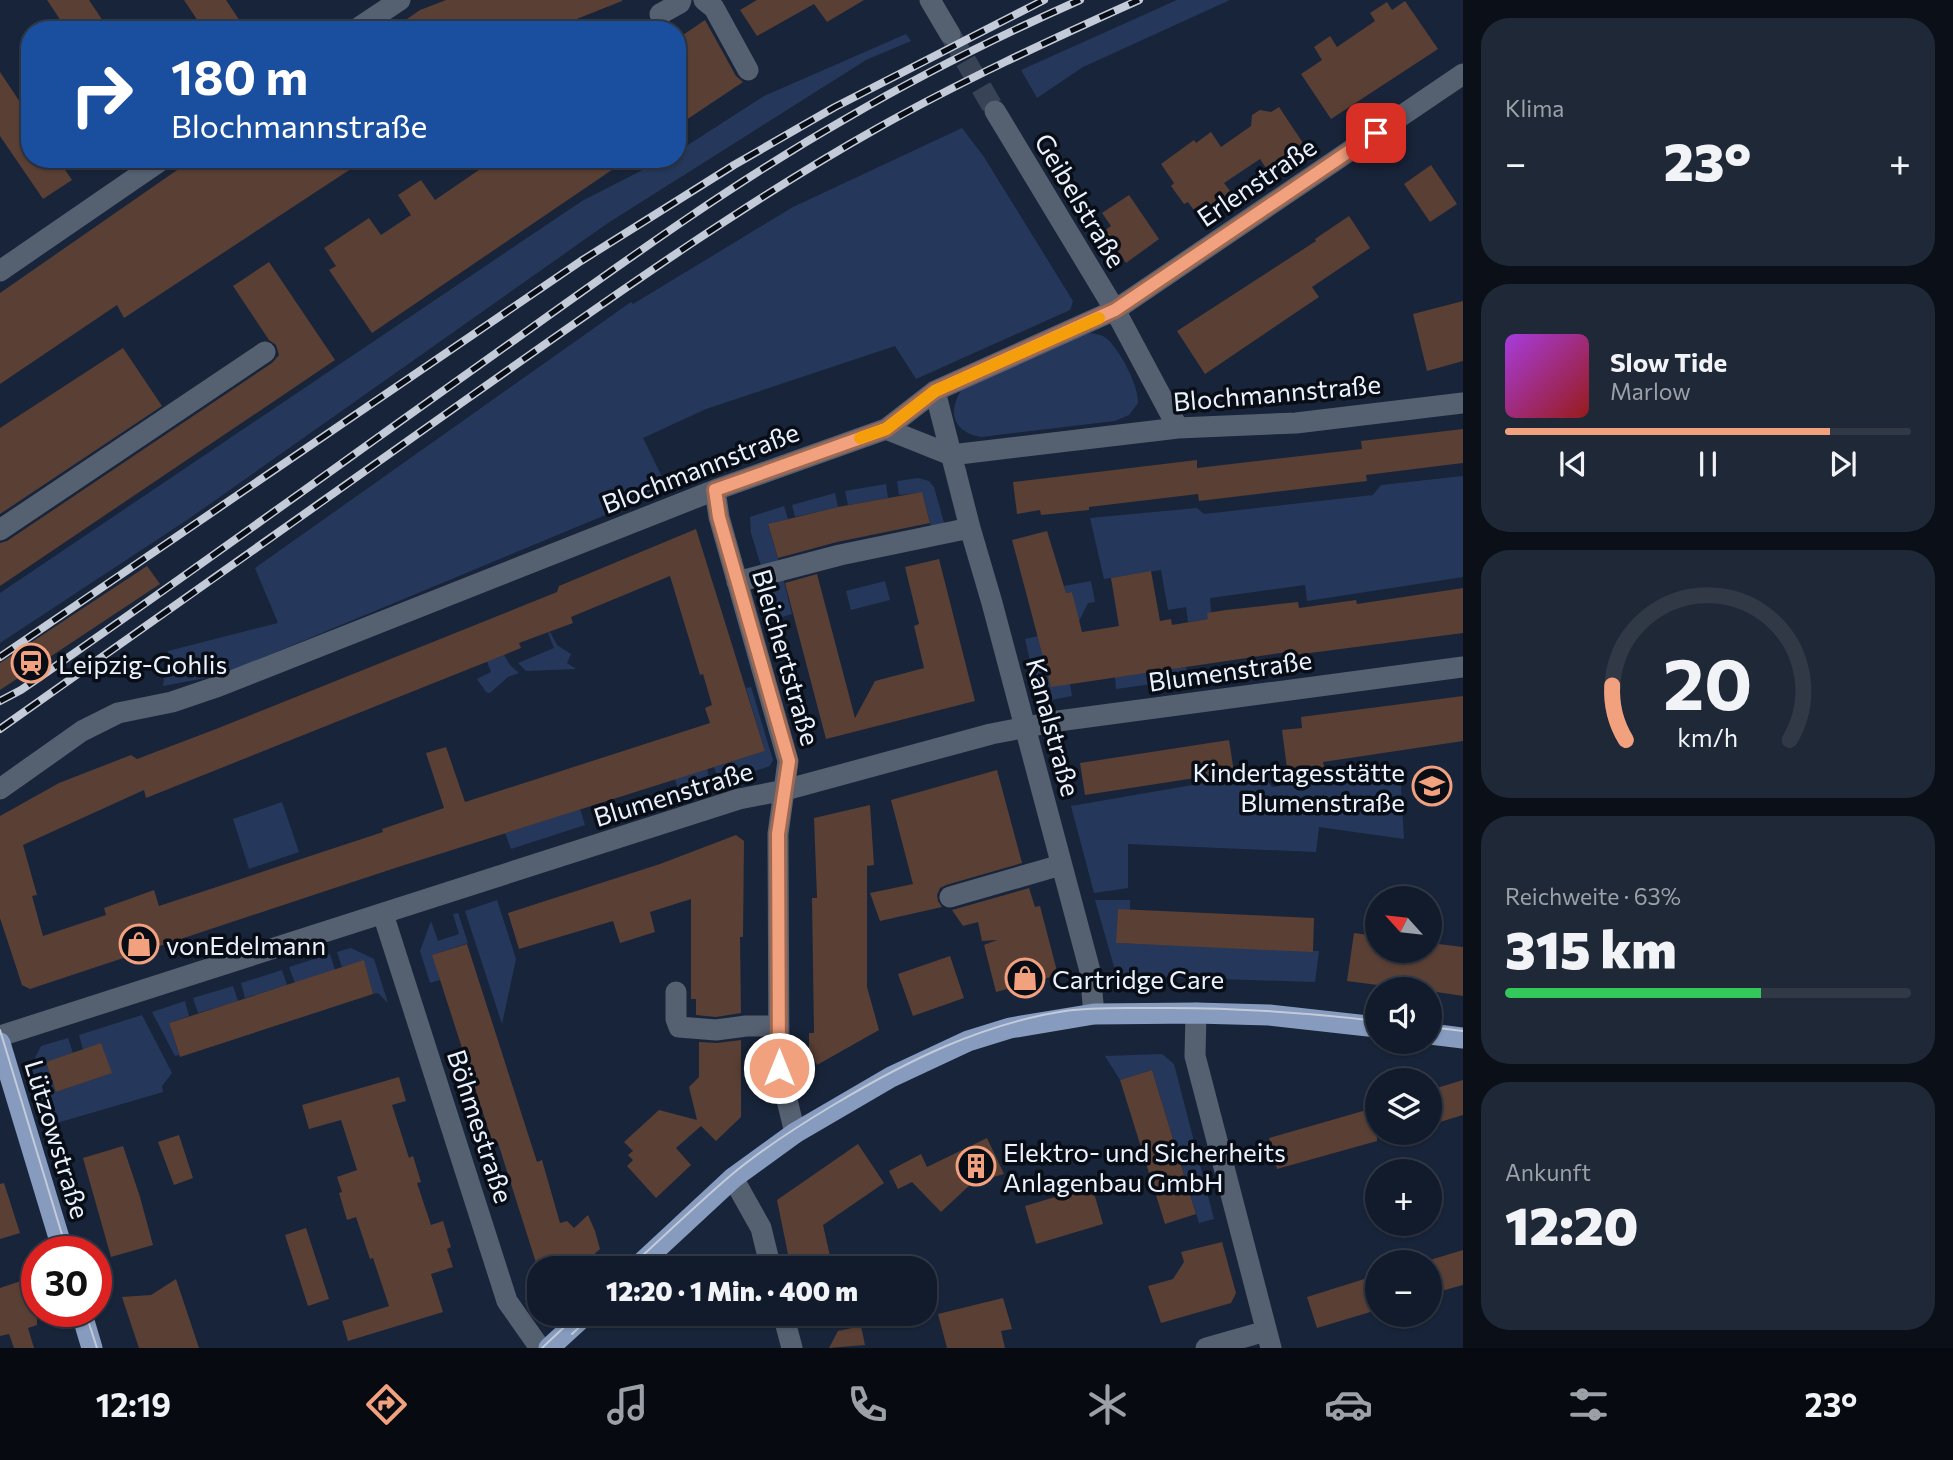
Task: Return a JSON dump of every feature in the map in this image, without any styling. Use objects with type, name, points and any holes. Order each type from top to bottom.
[{"type":"main road","points":[[649,1256],[733,1178],[795,1133],[891,1077],[968,1041],[1010,1028],[1094,1014],[1269,1015],[1365,1026]]},
{"type":"main road","points":[[1442,1035],[1463,1038]]},
{"type":"main road","name":"Lützowstraße","points":[[0,1043],[58,1236]]},
{"type":"main road","points":[[549,1348],[573,1326]]},
{"type":"main road","points":[[86,1327],[92,1348]]},
{"type":"street","points":[[368,21],[400,0]]},
{"type":"street","points":[[660,14],[681,0]]},
{"type":"street","points":[[704,0],[714,8],[748,70]]},
{"type":"street","points":[[930,0],[950,34]]},
{"type":"street","name":"Erlenstraße","points":[[886,429],[935,391],[1115,310],[1463,74]]},
{"type":"street","name":"Geibelstraße","points":[[995,111],[1115,310],[1178,428]]},
{"type":"street","points":[[0,271],[150,168]]},
{"type":"street","points":[[0,530],[265,352]]},
{"type":"street","name":"Kanalstraße","points":[[935,391],[1090,971],[1094,1014]]},
{"type":"street","name":"Blochmannstraße","points":[[0,789],[82,731],[118,713],[172,702],[219,686],[715,490],[886,429],[951,455],[1178,428],[1296,423],[1463,402]]},
{"type":"street","name":"Bleichertstraße","points":[[715,490],[719,517],[789,761],[778,834],[779,1068],[795,1133]]},
{"type":"street","points":[[737,582],[840,555],[970,528]]},
{"type":"street","name":"Blumenstraße","points":[[0,1036],[739,799],[785,790],[937,748],[1058,721],[1463,667]]},
{"type":"street","points":[[950,897],[1061,865]]},
{"type":"street","name":"Böhmestraße","points":[[383,914],[507,1301],[540,1348]]},
{"type":"street","points":[[676,992],[676,1019],[679,1027],[716,1030],[779,1026]]},
{"type":"street","points":[[1196,1013],[1195,1056],[1268,1339],[1206,1348]]},
{"type":"street","points":[[733,1178],[761,1228],[768,1256]]},
{"type":"street","points":[[786,1326],[792,1348]]},
{"type":"shaded area","points":[[1177,0],[1230,0],[1083,67],[1037,98],[1021,70]]},
{"type":"shaded area","points":[[906,34],[911,41],[866,60],[608,223],[190,518],[0,643],[0,593],[582,201],[646,168],[686,168],[686,146],[764,96]]},
{"type":"shaded area","points":[[962,128],[984,157],[1073,301],[1070,310],[916,379],[895,346],[706,409],[643,438],[668,489],[221,675],[163,686],[168,651],[278,623],[255,568],[631,302],[633,304],[793,207]]},
{"type":"shaded area","points":[[1090,333],[1106,338],[1128,369],[1138,403],[1129,415],[1115,421],[981,437],[964,431],[959,426],[954,413],[957,397],[962,389]]},
{"type":"shaded area","points":[[1463,476],[1463,577],[1307,601],[1305,585],[1210,598],[1211,613],[1208,619],[1188,622],[1186,607],[1168,610],[1161,570],[1104,579],[1090,518],[1197,508],[1204,514],[1373,495],[1381,485]]},
{"type":"shaded area","points":[[918,478],[929,481],[934,487],[946,530],[933,534],[923,496],[918,493],[899,495],[897,481]]},
{"type":"shaded area","points":[[886,484],[888,498],[848,505],[845,491]]},
{"type":"shaded area","points":[[835,493],[838,507],[795,517],[792,505]]},
{"type":"shaded area","points":[[784,506],[788,519],[768,525],[780,565],[762,569],[751,533],[750,517]]},
{"type":"shaded area","points":[[783,578],[792,614],[776,619],[766,583]]},
{"type":"shaded area","points":[[885,581],[890,600],[851,610],[846,591]]},
{"type":"shaded area","points":[[1091,581],[1095,602],[1088,603],[1077,625],[1072,592],[1066,593],[1064,586]]},
{"type":"shaded area","points":[[550,632],[557,645],[571,654],[567,663],[576,669],[526,671],[518,663],[554,648],[548,633]]},
{"type":"shaded area","points":[[1038,636],[1070,684],[1072,696],[1052,700],[1037,691],[1025,639]]},
{"type":"shaded area","points":[[495,653],[497,658],[504,655],[519,673],[508,677],[490,693],[486,692],[477,679],[491,672],[486,659]]},
{"type":"shaded area","points":[[1186,667],[1188,679],[1116,689],[1115,677]]},
{"type":"shaded area","points":[[751,687],[773,760],[770,766],[719,783],[714,767],[765,751],[746,688]]},
{"type":"shaded area","points":[[1400,768],[1404,839],[1319,827],[1316,852],[1128,844],[1128,888],[1094,893],[1071,806],[1262,773],[1272,787]]},
{"type":"shaded area","points":[[707,769],[711,785],[680,795],[675,779]]},
{"type":"shaded area","points":[[282,802],[299,852],[249,869],[233,819]]},
{"type":"shaded area","points":[[580,809],[585,825],[511,849],[505,833]]},
{"type":"shaded area","points":[[497,900],[516,959],[502,1024],[465,911]]},
{"type":"shaded area","points":[[1095,900],[1130,900],[1130,910],[1118,909],[1117,943],[1319,951],[1315,982],[1123,976],[1115,970]]},
{"type":"shaded area","points":[[458,913],[468,943],[433,955],[440,980],[430,983],[420,951],[431,921],[438,941],[459,934],[453,914]]},
{"type":"shaded area","points":[[351,948],[374,959],[388,1003],[378,993],[373,994],[364,961],[342,967],[337,952]]},
{"type":"shaded area","points":[[330,954],[335,970],[295,983],[289,967]]},
{"type":"shaded area","points":[[282,970],[287,985],[245,998],[241,983]]},
{"type":"shaded area","points":[[233,986],[238,1001],[198,1013],[193,998]]},
{"type":"shaded area","points":[[185,1001],[189,1016],[169,1023],[179,1055],[175,1056],[152,1012]]},
{"type":"shaded area","points":[[142,1015],[172,1073],[162,1086],[163,1092],[50,1125],[31,1066],[41,1046],[68,1038],[73,1053],[46,1062],[56,1092],[111,1073],[101,1043],[83,1050],[79,1035]]},
{"type":"shaded area","points":[[1162,1054],[1174,1064],[1214,1219],[1199,1223],[1152,1070],[1120,1080],[1105,1056]]},
{"type":"building","points":[[47,0],[89,0],[103,21],[61,21]]},
{"type":"building","points":[[184,0],[226,0],[240,21],[198,21]]},
{"type":"building","points":[[446,0],[622,0],[572,21],[404,21],[420,10]]},
{"type":"building","points":[[757,0],[864,0],[827,22],[814,4],[757,36],[740,10]]},
{"type":"building","points":[[1405,1],[1438,49],[1331,119],[1301,74],[1322,60],[1314,47],[1330,36],[1337,47],[1375,21],[1370,13],[1387,2],[1392,10]]},
{"type":"building","points":[[705,20],[736,76],[743,82],[686,120],[686,33]]},
{"type":"building","points":[[0,72],[21,104],[21,167],[0,136]]},
{"type":"building","points":[[1279,107],[1303,143],[1266,168],[1260,159],[1224,183],[1231,192],[1210,207],[1208,204],[1196,213],[1188,202],[1184,204],[1171,186],[1174,183],[1161,164],[1194,140],[1196,143],[1211,132],[1221,147],[1251,126],[1252,115],[1260,110],[1271,112]]},
{"type":"building","points":[[1431,165],[1457,204],[1430,222],[1404,184]]},
{"type":"building","points":[[22,168],[64,168],[72,180],[43,199]]},
{"type":"building","points":[[180,168],[352,168],[124,318],[117,305],[0,384],[0,293]]},
{"type":"building","points":[[482,168],[615,168],[372,333],[329,270],[336,266],[324,248],[369,218],[381,235],[411,215],[398,195],[421,180],[435,200]]},
{"type":"building","points":[[1129,195],[1159,239],[1126,263],[1104,231],[1111,226],[1102,213]]},
{"type":"building","points":[[1349,216],[1370,248],[1312,287],[1319,297],[1205,374],[1177,331],[1316,241],[1315,239]]},
{"type":"building","points":[[269,262],[335,360],[0,586],[0,543],[7,541],[272,363],[279,355],[276,345],[269,340],[233,286]]},
{"type":"building","points":[[1463,301],[1463,361],[1427,371],[1413,314]]},
{"type":"building","points":[[123,348],[162,406],[0,514],[0,428]]},
{"type":"building","points":[[1463,429],[1463,463],[1366,475],[1367,481],[1199,501],[1198,494],[1089,507],[1089,510],[1041,515],[1040,510],[1017,514],[1013,482],[1197,460],[1197,468],[1362,449],[1361,441]]},
{"type":"building","points":[[922,492],[930,523],[837,542],[778,558],[768,524],[838,507]]},
{"type":"building","points":[[696,529],[765,751],[395,868],[30,989],[22,985],[0,918],[0,816],[59,783],[131,755],[137,759],[216,729],[557,592],[559,586]],"holes":[[[670,576],[700,675],[703,674],[712,705],[705,708],[710,723],[465,802],[446,747],[426,753],[444,808],[382,829],[383,832],[159,906],[154,890],[104,908],[106,915],[43,936],[32,896],[37,895],[23,845],[144,790],[146,798],[521,648],[519,643],[573,623],[571,617]]]},
{"type":"building","points":[[1047,531],[1066,593],[1072,592],[1082,632],[1119,626],[1111,578],[1151,571],[1160,621],[1171,619],[1172,625],[1208,619],[1207,613],[1226,610],[1298,602],[1299,608],[1356,600],[1357,604],[1463,588],[1463,633],[1287,656],[1287,652],[1051,687],[1012,540]]},
{"type":"building","points":[[939,559],[975,701],[826,739],[785,583],[817,574],[855,718],[875,681],[924,668],[914,626],[919,624],[905,567]]},
{"type":"building","points":[[147,566],[160,584],[0,690],[0,663]]},
{"type":"building","points":[[1463,696],[1463,741],[1323,762],[1325,771],[1288,776],[1282,730],[1302,728],[1301,717]]},
{"type":"building","points":[[1229,740],[1234,772],[1085,795],[1080,763]]},
{"type":"building","points":[[997,770],[1022,863],[940,888],[937,895],[942,907],[880,921],[870,893],[913,884],[891,800]]},
{"type":"building","points":[[870,805],[874,865],[867,866],[867,987],[879,1030],[817,1065],[809,1048],[809,1033],[814,1033],[812,898],[817,898],[814,818]]},
{"type":"building","points":[[736,835],[744,841],[743,937],[740,937],[741,1013],[716,1017],[696,1015],[696,999],[691,999],[691,899],[650,912],[655,932],[620,943],[613,921],[519,949],[508,913],[660,864]]},
{"type":"building","points":[[1029,888],[1035,907],[1040,906],[1058,975],[996,992],[984,945],[997,940],[982,941],[978,922],[963,926],[952,910]]},
{"type":"building","points":[[1118,909],[1314,918],[1313,952],[1116,943]]},
{"type":"building","points":[[1354,933],[1365,934],[1365,963],[1442,963],[1442,944],[1463,947],[1463,996],[1442,993],[1442,977],[1365,977],[1365,983],[1347,981]]},
{"type":"building","points":[[467,944],[537,1162],[542,1160],[560,1223],[567,1221],[574,1228],[588,1215],[600,1249],[592,1256],[534,1256],[498,1143],[493,1144],[432,955]]},
{"type":"building","points":[[950,956],[964,998],[913,1016],[898,974]]},
{"type":"building","points":[[364,960],[373,994],[180,1057],[169,1023]]},
{"type":"building","points":[[741,1040],[741,1117],[716,1141],[701,1126],[676,1148],[691,1165],[656,1198],[627,1166],[633,1160],[628,1155],[633,1151],[624,1142],[659,1110],[697,1120],[689,1087],[699,1077],[699,1042]]},
{"type":"building","points":[[101,1043],[112,1073],[56,1092],[46,1062]]},
{"type":"building","points":[[1152,1070],[1196,1214],[1165,1224],[1120,1080]]},
{"type":"building","points":[[399,1077],[406,1101],[392,1105],[409,1158],[413,1156],[421,1182],[417,1183],[431,1225],[443,1221],[451,1247],[447,1249],[453,1267],[431,1274],[443,1312],[348,1341],[342,1321],[389,1306],[356,1217],[347,1220],[339,1193],[342,1192],[337,1177],[357,1170],[341,1120],[309,1129],[302,1105]]},
{"type":"building","points":[[1463,1080],[1463,1115],[1442,1121],[1442,1086]]},
{"type":"building","points":[[1365,1110],[1365,1144],[1277,1169],[1269,1138]]},
{"type":"building","points":[[179,1135],[193,1178],[174,1185],[158,1142]]},
{"type":"building","points":[[987,1138],[1004,1174],[972,1183],[941,1212],[912,1182],[898,1189],[889,1171],[921,1154],[927,1167]]},
{"type":"building","points":[[858,1144],[884,1183],[823,1225],[830,1256],[788,1256],[777,1200]]},
{"type":"building","points":[[123,1146],[153,1245],[112,1257],[112,1236],[105,1236],[83,1158]]},
{"type":"building","points":[[4,1183],[20,1233],[0,1239],[0,1184]]},
{"type":"building","points":[[1092,1186],[1103,1224],[1036,1244],[1025,1206]]},
{"type":"building","points":[[306,1228],[329,1299],[308,1306],[285,1235]]},
{"type":"building","points":[[1222,1242],[1236,1293],[1231,1303],[1161,1323],[1148,1286],[1173,1279],[1184,1262],[1181,1252]]},
{"type":"building","points":[[1463,1250],[1463,1285],[1442,1291],[1442,1256]]},
{"type":"building","points":[[176,1279],[199,1348],[139,1348],[122,1297],[151,1295]]},
{"type":"building","points":[[1365,1279],[1365,1314],[1317,1328],[1307,1297]]},
{"type":"building","points":[[21,1281],[21,1327],[31,1327],[28,1328],[34,1348],[14,1348],[9,1334],[0,1336],[0,1288]]},
{"type":"building","points":[[1003,1298],[1012,1329],[1001,1331],[1005,1348],[947,1348],[938,1314]]},
{"type":"building","points":[[861,1326],[865,1345],[829,1348],[838,1331]]},
{"type":"tunnel","points":[[950,34],[995,111]]},
{"type":"tram line","points":[[642,1256],[730,1176],[794,1129],[917,1059],[1004,1025],[1065,1011],[1107,1008],[1235,1009],[1365,1020]]},
{"type":"tram line","points":[[1442,1028],[1463,1031]]},
{"type":"tram line","points":[[0,1030],[62,1236]]},
{"type":"tram line","points":[[542,1348],[565,1326]]},
{"type":"tram line","points":[[572,1334],[580,1326]]},
{"type":"tram line","points":[[90,1327],[97,1348]]},
{"type":"railway","points":[[0,657],[581,261],[734,165],[835,107],[1044,0]]},
{"type":"railway","points":[[0,701],[21,690],[79,650],[614,269],[752,175],[904,86],[991,41],[1080,0]]},
{"type":"railway","points":[[0,729],[567,328],[771,192],[940,94],[1139,0]]},
{"type":"slow traffic","points":[[860,438],[886,429],[935,391],[1099,318]]},
{"type":"place","name":"Leipzig-Gohlis","points":[[31,663]]},
{"type":"place","name":"Kindertagesstätte Blumenstraße","points":[[1432,786]]},
{"type":"place","name":"vonEdelmann","points":[[139,944]]},
{"type":"place","name":"Cartridge Care","points":[[1025,978]]},
{"type":"place","name":"Elektro- und Sicherheits Anlagenbau GmbH","points":[[976,1166]]},
{"type":"route","points":[[779,1068],[778,834],[789,761],[719,517],[715,490],[886,429],[935,391],[1115,310],[1376,133]]}]
